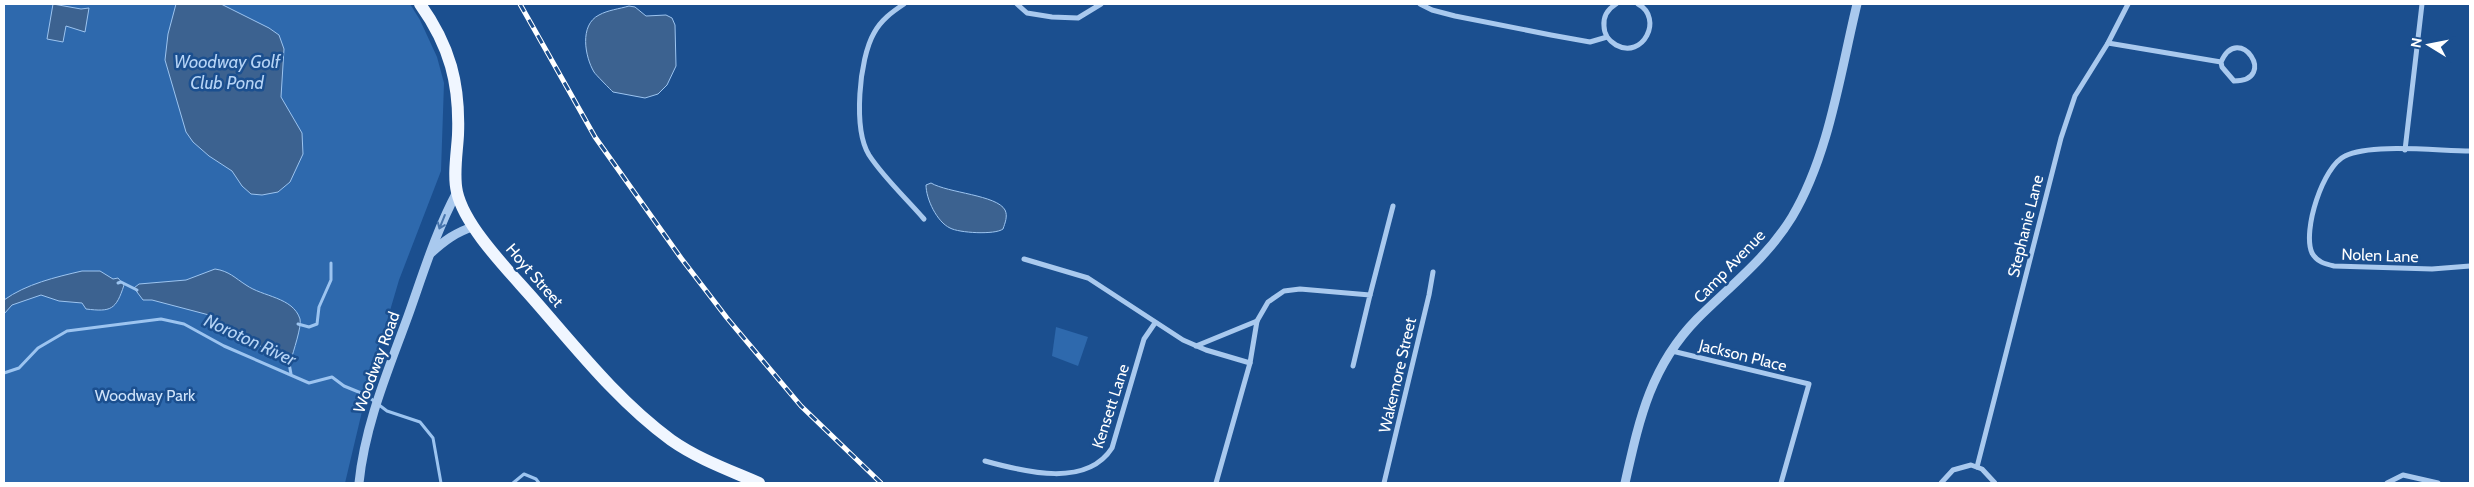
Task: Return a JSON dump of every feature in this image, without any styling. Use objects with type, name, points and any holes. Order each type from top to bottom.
[{"type":"main road","name":"Hoyt Street","points":[[420,4],[443,41],[454,76],[458,129],[457,192],[473,227],[575,345],[643,417],[672,441],[695,454],[759,483]]},
{"type":"street","points":[[904,4],[885,18],[873,34],[867,54],[860,93],[859,117],[869,154],[924,219]]},
{"type":"street","points":[[1017,4],[1027,13],[1052,18],[1078,18],[1101,4]]},
{"type":"street","points":[[1420,4],[1432,10],[1455,16],[1590,42],[1607,37]]},
{"type":"street","points":[[1616,4],[1605,16],[1604,30],[1612,43],[1627,48],[1642,43],[1650,31],[1646,10],[1638,4]]},
{"type":"street","name":"Camp Avenue","points":[[1625,483],[1642,412],[1654,379],[1671,350],[1696,320],[1773,245],[1792,217],[1809,185],[1821,151],[1857,4]]},
{"type":"street","name":"Stephanie Lane","points":[[1977,467],[2061,138],[2075,96],[2108,43],[2128,4]]},
{"type":"street","points":[[2405,150],[2422,4]]},
{"type":"street","points":[[2108,43],[2221,62]]},
{"type":"street","points":[[2238,48],[2248,51],[2255,65],[2254,70],[2247,79],[2234,81],[2222,67],[2221,62],[2224,55],[2238,48]]},
{"type":"street","name":"Nolen Lane","points":[[2470,152],[2363,150],[2343,156],[2332,167],[2320,188],[2311,236],[2312,252],[2321,264],[2432,269],[2470,266]]},
{"type":"street","name":"Woodway Road","points":[[359,483],[363,452],[374,408],[444,215],[457,192]]},
{"type":"street","points":[[1353,366],[1393,206]]},
{"type":"street","points":[[431,253],[445,240],[473,227]]},
{"type":"street","points":[[1024,259],[1088,278],[1155,323],[1196,346],[1250,363]]},
{"type":"street","name":"Wakemore Street","points":[[1384,483],[1430,295],[1432,272]]},
{"type":"street","points":[[1216,483],[1250,363],[1257,320],[1268,302],[1284,291],[1300,289],[1370,295]]},
{"type":"street","points":[[1196,346],[1257,320]]},
{"type":"street","name":"Kensett Lane","points":[[1089,475],[1103,463],[1112,448],[1144,339],[1155,323]]},
{"type":"street","name":"Jackson Place","points":[[1671,350],[1809,384],[1781,483]]},
{"type":"street","points":[[985,460],[1058,481]]},
{"type":"street","points":[[1941,483],[1952,470],[1971,464],[1986,473],[1995,483]]},
{"type":"street","points":[[2388,483],[2403,475],[2438,483]]},
{"type":"green space","name":"Woodway Park","points":[[4,4],[410,4],[420,20],[437,57],[444,83],[441,171],[399,280],[369,382],[345,483],[4,483]]},
{"type":"green space","points":[[1056,327],[1088,337],[1078,366],[1052,356]]},
{"type":"water","points":[[53,4],[81,9],[89,8],[85,32],[66,26],[63,42],[47,39]]},
{"type":"water","name":"Woodway Golf Club Pond","points":[[176,4],[221,4],[279,35],[284,49],[281,97],[302,133],[303,154],[290,182],[278,192],[262,195],[251,194],[242,186],[232,171],[209,156],[193,142],[186,132],[165,60],[168,34]]},
{"type":"water","points":[[629,6],[635,7],[646,16],[666,15],[672,18],[675,25],[676,66],[667,85],[658,94],[645,98],[613,92],[594,72],[586,50],[586,33],[593,20],[606,12]]},
{"type":"water","points":[[931,183],[983,198],[1000,205],[1005,210],[1006,215],[1003,229],[985,233],[969,232],[955,230],[945,225],[933,210],[926,191],[926,185]]},
{"type":"water","points":[[215,269],[228,273],[253,289],[277,298],[291,306],[300,322],[299,333],[291,360],[283,362],[267,349],[224,330],[209,315],[152,300],[143,300],[134,288],[139,284],[186,280]]},
{"type":"water","points":[[82,271],[100,271],[113,279],[118,278],[124,285],[118,300],[111,308],[101,310],[86,309],[82,303],[59,301],[41,295],[12,305],[4,314],[4,300],[13,294],[42,282]]},
{"type":"waterway","points":[[298,324],[309,327],[317,324],[319,307],[331,280],[331,263]]},
{"type":"waterway","points":[[118,283],[121,282],[137,290]]},
{"type":"waterway","name":"Noroton River","points":[[4,373],[19,368],[38,348],[67,331],[161,319],[184,324],[224,346],[309,383],[332,377],[344,386],[366,395],[387,411],[420,422],[433,438],[441,483]]},
{"type":"waterway","points":[[288,358],[291,374]]},
{"type":"waterway","name":"Noroton River","points":[[513,483],[524,474],[536,479],[539,483]]},
{"type":"railway","points":[[520,4],[595,137],[681,258],[727,318],[801,406],[881,483]]}]
